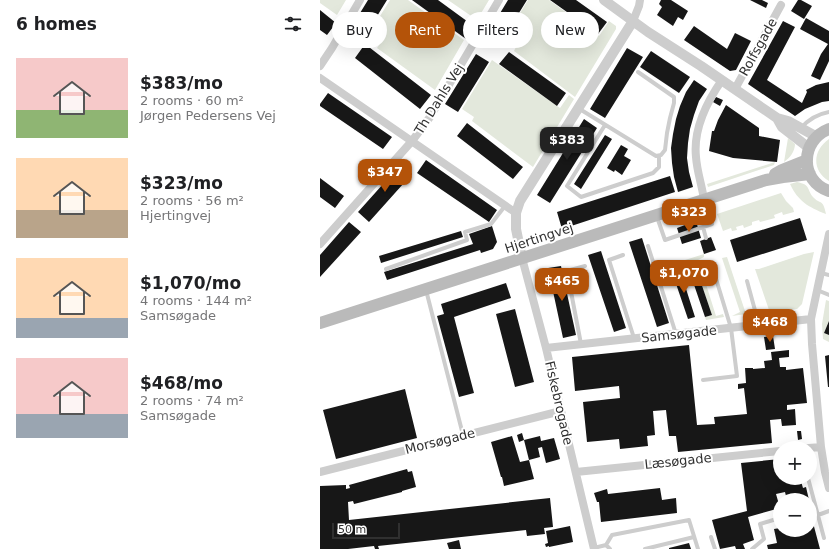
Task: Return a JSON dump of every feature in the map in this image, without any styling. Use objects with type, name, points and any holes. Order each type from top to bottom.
[{"type":"main road","points":[[829,129],[817,137],[809,148],[807,160],[810,174],[816,183],[820,187],[829,191]]},
{"type":"main road","name":"Hjertingvej","points":[[766,180],[782,170],[807,160]]},
{"type":"main road","name":"Hjertingvej","points":[[320,323],[766,180],[783,176],[810,174]]},
{"type":"street","points":[[320,66],[360,0]]},
{"type":"street","name":"Th Dahls Vej","points":[[320,244],[412,141],[430,117],[499,0]]},
{"type":"street","points":[[604,0],[777,118],[788,121],[800,129],[817,137]]},
{"type":"street","points":[[522,258],[516,229],[516,213],[520,201],[633,21],[640,0]]},
{"type":"street","name":"Rolfsgade","points":[[735,89],[781,5]]},
{"type":"street","points":[[320,78],[516,213]]},
{"type":"street","points":[[704,200],[696,155],[696,135],[704,110],[722,80]]},
{"type":"street","points":[[777,118],[782,127],[809,148]]},
{"type":"street","points":[[829,236],[825,274],[817,290],[811,320],[821,447],[829,488]]},
{"type":"street","name":"Fiskebrogade","points":[[522,258],[546,348],[576,472],[591,549]]},
{"type":"street","name":"Samsøgade","points":[[546,348],[811,320]]},
{"type":"street","name":"Morsøgade","points":[[320,472],[561,411]]},
{"type":"street","points":[[817,447],[821,447]]},
{"type":"street","name":"Læsøgade","points":[[576,472],[773,452]]},
{"type":"lane","points":[[638,72],[674,97],[665,150],[662,155],[659,156]]},
{"type":"lane","points":[[577,108],[656,156],[659,156]]},
{"type":"lane","points":[[800,129],[815,117],[829,112]]},
{"type":"lane","points":[[605,125],[567,186],[581,197],[653,173],[659,167],[659,156]]},
{"type":"lane","points":[[656,215],[664,240],[712,224],[704,200]]},
{"type":"lane","points":[[386,269],[467,240],[465,232],[491,224],[505,205]]},
{"type":"lane","points":[[703,227],[706,238]]},
{"type":"lane","points":[[648,246],[677,334]]},
{"type":"lane","points":[[623,255],[609,260],[634,339]]},
{"type":"lane","points":[[581,345],[567,271],[585,266]]},
{"type":"lane","points":[[703,380],[737,376],[731,328],[713,269]]},
{"type":"lane","points":[[747,281],[759,326]]},
{"type":"lane","points":[[426,289],[464,435]]},
{"type":"lane","points":[[817,290],[829,295]]},
{"type":"lane","points":[[810,485],[824,538]]},
{"type":"lane","points":[[818,514],[829,511]]},
{"type":"lane","points":[[591,549],[606,545],[612,535],[689,520],[698,549]]},
{"type":"lane","points":[[752,549],[764,539],[760,524],[773,520]]},
{"type":"lane","points":[[645,549],[694,537]]},
{"type":"lane","points":[[712,537],[715,549]]},
{"type":"lane","points":[[606,545],[610,549]]},
{"type":"shaded area","points":[[320,0],[346,0],[339,12],[333,12],[320,3]]},
{"type":"shaded area","points":[[390,0],[408,0],[425,12],[395,12],[395,48],[455,48],[455,34],[463,39],[435,90],[377,48],[387,48],[387,12],[383,12]]},
{"type":"shaded area","points":[[448,0],[489,0],[482,12],[465,12]]},
{"type":"shaded area","points":[[528,0],[549,0],[566,12],[541,12],[541,48],[599,48],[599,36],[609,21],[616,26],[616,29],[575,97],[514,51],[516,48],[533,48],[533,12],[521,12]]},
{"type":"shaded area","points":[[492,60],[560,108],[569,95],[574,99],[533,167],[472,121],[474,117],[462,109]]},
{"type":"shaded area","points":[[788,138],[795,144],[795,147],[792,154],[784,162]]},
{"type":"shaded area","points":[[829,139],[829,181],[819,171],[816,160],[820,149]]},
{"type":"shaded area","points":[[775,162],[774,165],[708,187],[707,184]]},
{"type":"shaded area","points":[[797,182],[806,186],[813,197],[824,206],[826,214],[804,203],[796,195],[790,184]]},
{"type":"shaded area","points":[[781,193],[793,208],[794,212],[783,215],[782,212],[774,215],[775,218],[760,222],[759,220],[752,222],[752,225],[744,228],[743,225],[736,227],[737,230],[732,231],[731,228],[723,231],[717,214]]},
{"type":"shaded area","points":[[814,252],[802,304],[797,309],[760,313],[769,310],[755,269]]},
{"type":"shaded area","points":[[704,254],[704,257],[698,260],[698,262],[694,263],[693,261],[687,263],[685,260]]},
{"type":"shaded area","points":[[727,257],[746,314],[732,316],[740,312],[722,258]]},
{"type":"shaded area","points":[[700,265],[716,316],[723,314],[724,317],[706,320],[705,317],[712,315],[695,266]]},
{"type":"shaded area","points":[[826,300],[829,301],[829,321],[824,333],[829,335],[829,342],[823,339],[822,324]]},
{"type":"building","points":[[368,0],[387,0],[380,12],[361,12]]},
{"type":"building","points":[[412,0],[438,0],[454,12],[429,12]]},
{"type":"building","points":[[508,0],[527,0],[520,12],[501,12]]},
{"type":"building","points":[[550,0],[576,0],[593,12],[567,12]]},
{"type":"building","points":[[661,0],[671,0],[688,11],[683,20],[678,17],[673,26],[657,15],[662,7],[659,4]]},
{"type":"building","points":[[750,0],[762,0],[768,3],[766,8]]},
{"type":"building","points":[[798,0],[812,6],[804,19],[791,11]]},
{"type":"building","points":[[320,10],[332,20],[332,28],[327,35],[320,30]]},
{"type":"building","points":[[455,12],[463,18],[463,37],[455,31]]},
{"type":"building","points":[[599,16],[607,22],[599,33]]},
{"type":"building","points":[[806,18],[829,31],[829,61],[820,80],[811,76],[821,54],[828,44],[800,29]]},
{"type":"building","points":[[783,21],[795,27],[767,80],[802,103],[807,92],[806,90],[816,85],[829,82],[829,101],[822,102],[805,109],[795,116],[748,84]]},
{"type":"building","points":[[694,26],[727,49],[735,33],[751,41],[736,70],[730,71],[684,40]]},
{"type":"building","points":[[362,48],[370,48],[431,95],[420,109],[355,58]]},
{"type":"building","points":[[627,48],[643,57],[605,118],[590,109]]},
{"type":"building","points":[[651,51],[690,77],[679,93],[640,67]]},
{"type":"building","points":[[509,52],[566,93],[557,106],[499,64]]},
{"type":"building","points":[[476,54],[489,62],[458,112],[445,104]]},
{"type":"building","points":[[694,80],[707,89],[699,101],[694,115],[688,143],[687,158],[693,187],[678,192],[672,163],[671,148],[673,134],[680,106],[686,92]]},
{"type":"building","points":[[328,93],[392,137],[383,149],[320,106]]},
{"type":"building","points":[[716,97],[723,100],[720,106],[713,102]]},
{"type":"building","points":[[726,105],[759,128],[759,136],[780,140],[777,162],[733,158],[709,151],[712,131],[714,131]]},
{"type":"building","points":[[584,119],[597,128],[550,203],[537,195]]},
{"type":"building","points":[[467,123],[523,167],[513,179],[457,136]]},
{"type":"building","points":[[605,135],[612,139],[581,189],[574,184]]},
{"type":"building","points":[[621,145],[628,149],[624,156],[631,160],[622,175],[615,170],[614,172],[607,168]]},
{"type":"building","points":[[426,160],[497,210],[489,222],[417,173]]},
{"type":"building","points":[[401,164],[412,174],[369,222],[358,212]]},
{"type":"building","points":[[670,176],[675,192],[562,229],[557,212]]},
{"type":"building","points":[[320,178],[344,196],[335,208],[320,197]]},
{"type":"building","points":[[800,218],[807,240],[737,262],[730,240]]},
{"type":"building","points":[[696,221],[701,238],[682,244],[677,228]]},
{"type":"building","points":[[349,222],[361,232],[320,277],[320,255]]},
{"type":"building","points":[[492,226],[497,242],[493,249],[481,253],[480,250],[387,280],[384,272],[473,244],[469,234]]},
{"type":"building","points":[[461,231],[463,237],[381,263],[379,256]]},
{"type":"building","points":[[711,237],[716,250],[704,254],[700,241]]},
{"type":"building","points":[[642,238],[669,323],[657,327],[629,242]]},
{"type":"building","points":[[601,251],[626,328],[614,332],[588,255]]},
{"type":"building","points":[[561,266],[576,335],[563,338],[548,268]]},
{"type":"building","points":[[696,268],[712,315],[705,317],[689,270]]},
{"type":"building","points":[[680,270],[695,317],[688,319],[672,272]]},
{"type":"building","points":[[506,283],[511,298],[454,317],[474,393],[459,397],[437,316],[444,314],[441,304]]},
{"type":"building","points":[[515,309],[534,382],[515,387],[496,314]]},
{"type":"building","points":[[829,321],[829,335],[824,333]]},
{"type":"building","points":[[773,336],[775,349],[766,350],[764,337]]},
{"type":"building","points":[[689,345],[697,425],[715,424],[714,417],[747,414],[744,388],[738,389],[738,384],[746,383],[745,368],[765,368],[764,361],[772,360],[771,352],[789,350],[789,357],[779,358],[780,367],[786,367],[786,370],[803,368],[807,403],[787,405],[787,410],[795,409],[796,425],[782,426],[781,419],[770,420],[772,443],[678,452],[676,436],[669,436],[666,410],[653,411],[655,435],[647,436],[648,446],[620,449],[619,439],[587,442],[583,402],[620,398],[619,386],[575,391],[572,357]]},
{"type":"building","points":[[829,355],[829,387],[828,387],[825,356]]},
{"type":"building","points":[[405,389],[417,438],[336,459],[323,410]]},
{"type":"building","points":[[797,431],[801,431],[802,439],[798,440]]},
{"type":"building","points":[[522,433],[524,440],[519,442],[517,435]]},
{"type":"building","points":[[512,436],[520,462],[529,460],[534,479],[504,486],[491,442]]},
{"type":"building","points":[[540,436],[541,441],[554,438],[560,459],[546,463],[542,447],[538,448],[540,457],[529,460],[524,440]]},
{"type":"building","points":[[773,460],[773,485],[802,485],[803,488],[806,487],[807,493],[773,493],[773,510],[748,517],[754,540],[743,544],[745,549],[736,549],[735,546],[720,549],[712,520],[747,511],[741,463]]},
{"type":"building","points":[[407,469],[408,472],[412,471],[416,487],[354,504],[353,501],[348,502],[349,520],[550,498],[553,527],[544,528],[545,534],[527,536],[526,530],[378,546],[379,549],[375,549],[374,546],[348,549],[320,549],[320,486],[346,485],[346,489],[350,488],[349,485]]},
{"type":"building","points":[[660,488],[662,500],[676,498],[677,513],[601,522],[599,502],[597,502],[594,493],[607,489],[608,494]]},
{"type":"building","points":[[570,526],[573,542],[546,547],[545,544],[548,543],[546,531]]},
{"type":"building","points":[[776,537],[817,537],[820,549],[768,549],[767,545],[777,543]]},
{"type":"building","points":[[459,540],[461,549],[449,549],[447,543]]},
{"type":"building","points":[[689,543],[691,549],[669,549],[669,548]]}]
